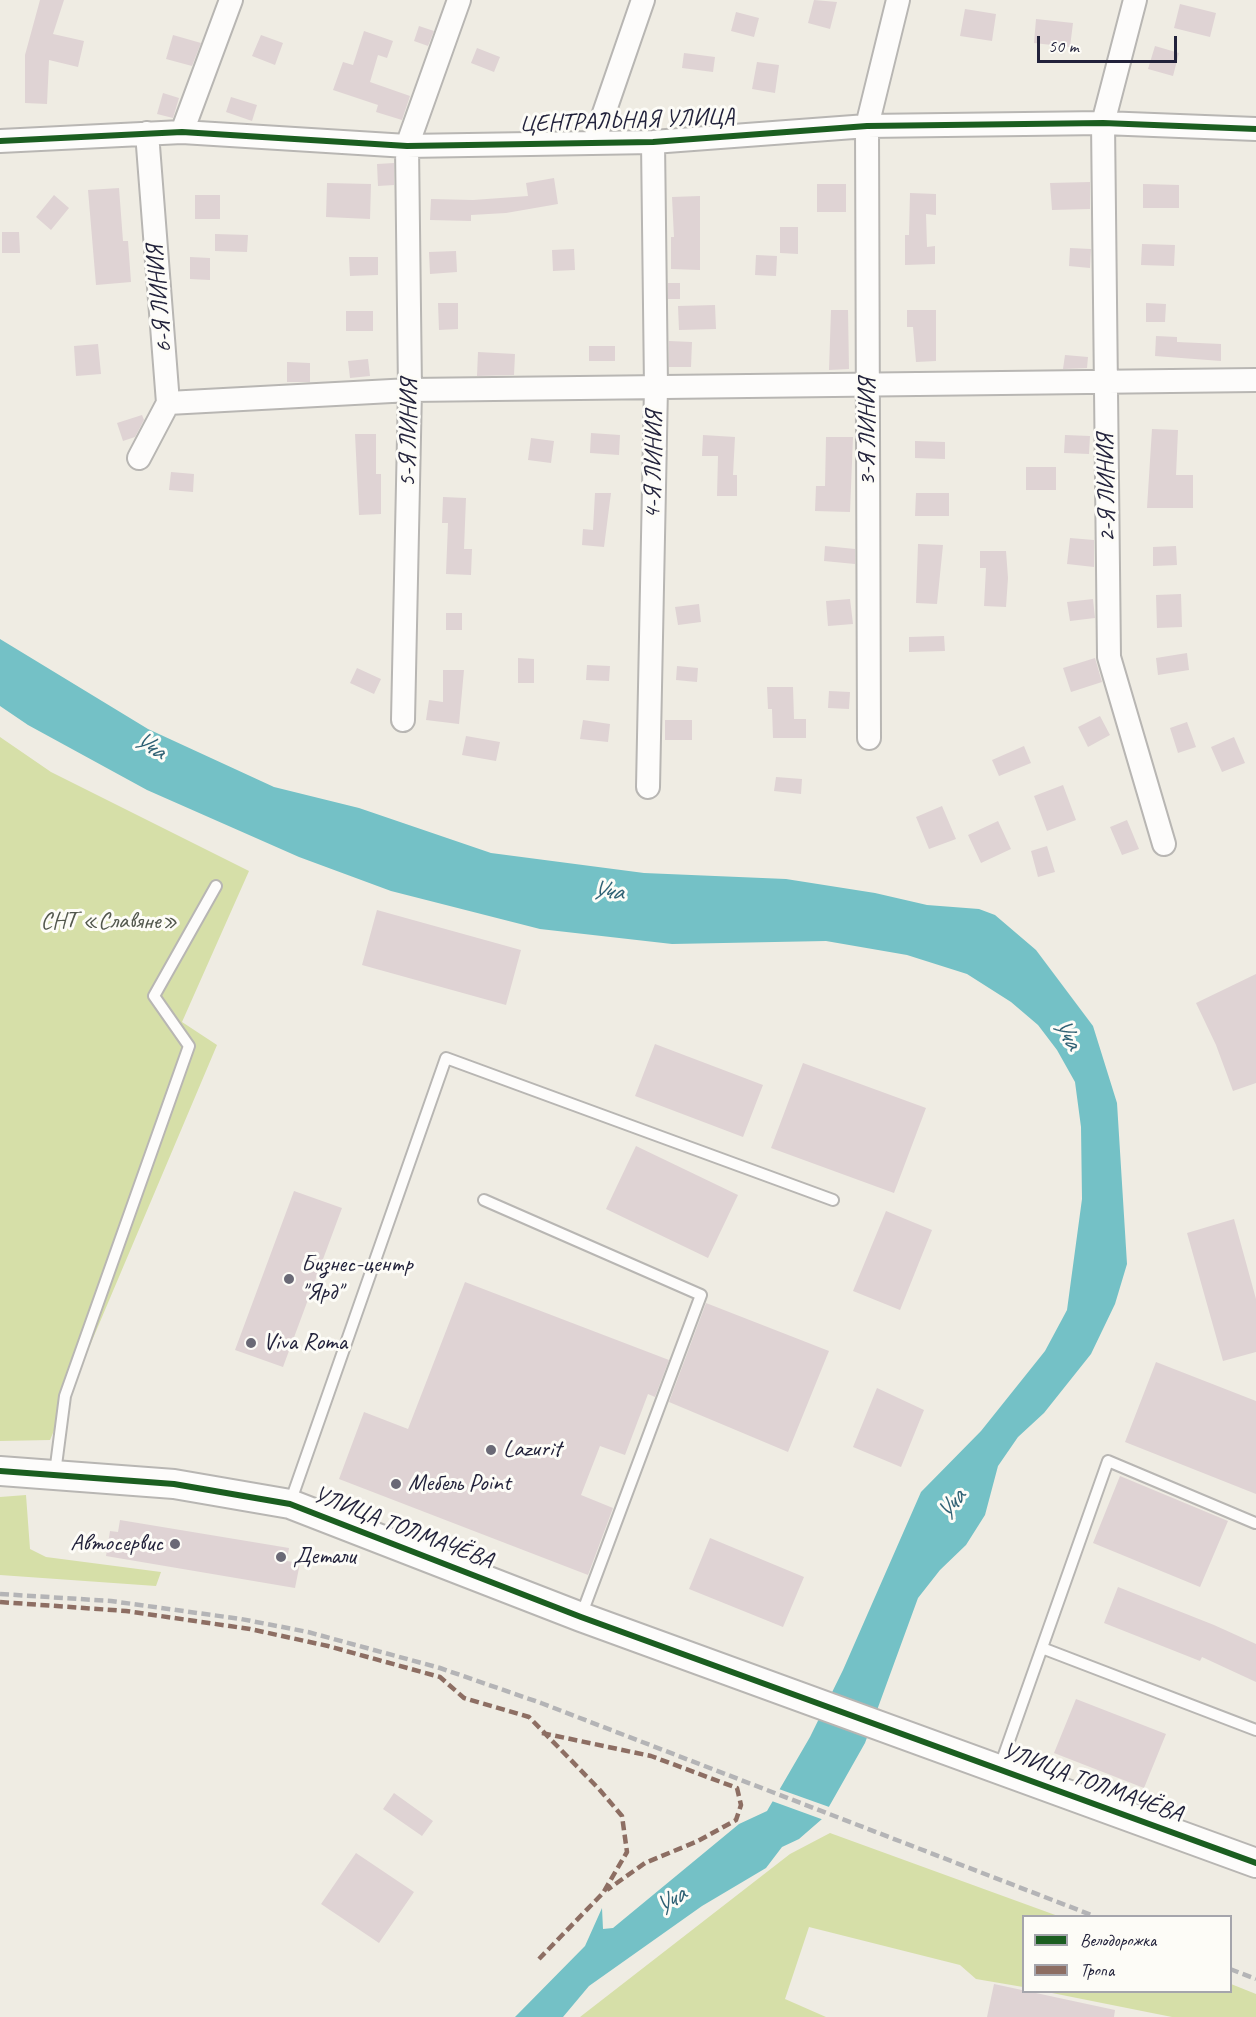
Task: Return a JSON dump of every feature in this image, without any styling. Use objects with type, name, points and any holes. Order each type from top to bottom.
[{"type":"street","points":[[182,132],[231,0]]},
{"type":"street","points":[[407,146],[459,0]]},
{"type":"street","points":[[594,142],[643,0]]},
{"type":"street","name":"3-Я ЛИНИЯ","points":[[869,738],[867,126],[898,0]]},
{"type":"street","name":"2-Я ЛИНИЯ","points":[[1135,0],[1102,123],[1109,657],[1164,844]]},
{"type":"street","name":"ЦЕНТРАЛЬНАЯ УЛИЦА","points":[[0,141],[182,132],[407,146],[653,142],[867,126],[1102,123],[1256,129]]},
{"type":"street","name":"6-Я ЛИНИЯ","points":[[147,133],[168,403]]},
{"type":"street","name":"4-Я ЛИНИЯ","points":[[648,787],[656,387],[653,142]]},
{"type":"street","name":"5-Я ЛИНИЯ","points":[[403,720],[410,390],[407,146]]},
{"type":"street","points":[[139,458],[168,403],[410,390],[1256,380]]},
{"type":"street","name":"УЛИЦА ТОЛМАЧЁВА","points":[[0,1471],[55,1473],[174,1484],[290,1504],[581,1617],[1256,1863]]},
{"type":"lane","points":[[55,1473],[65,1396],[189,1046],[154,996],[216,886]]},
{"type":"lane","points":[[290,1504],[446,1058],[833,1200]]},
{"type":"lane","points":[[484,1200],[701,1295],[581,1617]]},
{"type":"lane","points":[[999,1769],[1108,1461],[1255,1523]]},
{"type":"lane","points":[[1042,1648],[1256,1730]]},
{"type":"green space","name":"СНТ «Славяне»","points":[[0,737],[51,772],[249,871],[182,1022],[217,1045],[50,1440],[0,1441]]},
{"type":"green space","points":[[26,1495],[30,1549],[46,1557],[161,1572],[156,1586],[0,1575],[0,1497]]},
{"type":"green space","points":[[830,1833],[1055,1915],[1022,1915],[1022,1987],[976,1979],[960,1965],[809,1927],[785,1999],[826,2017],[580,2017],[790,1854]]},
{"type":"green space","points":[[1232,1984],[1256,1994],[1256,2017],[1172,2017],[1052,1993],[1232,1993]]},
{"type":"water","name":"Уча","points":[[0,639],[148,729],[274,787],[359,808],[491,853],[644,873],[786,879],[875,893],[927,905],[979,909],[995,915],[1036,950],[1093,1026],[1117,1103],[1127,1264],[1115,1304],[1091,1354],[1044,1413],[1018,1437],[998,1466],[985,1515],[966,1545],[940,1570],[918,1598],[865,1743],[822,1819],[799,1839],[782,1847],[766,1868],[702,1906],[589,1986],[563,2017],[515,2017],[585,1946],[602,1908],[603,1929],[613,1928],[739,1824],[767,1811],[810,1737],[843,1670],[921,1492],[981,1431],[1045,1351],[1067,1310],[1082,1199],[1081,1127],[1075,1082],[1057,1050],[1038,1025],[1011,1002],[967,974],[907,955],[826,941],[672,944],[540,929],[391,891],[299,857],[147,790],[28,725],[0,706]]},
{"type":"pier","points":[[776,1788],[832,1808],[824,1820],[769,1800]]},
{"type":"building","points":[[40,0],[64,0],[53,34],[84,41],[78,67],[49,60],[47,104],[25,103],[25,55]]},
{"type":"building","points":[[814,0],[837,2],[830,29],[808,23]]},
{"type":"building","points":[[1180,4],[1216,13],[1210,37],[1174,28]]},
{"type":"building","points":[[965,9],[996,14],[992,41],[960,36]]},
{"type":"building","points":[[736,12],[759,18],[754,37],[731,31]]},
{"type":"building","points":[[1036,19],[1073,23],[1070,47],[1034,43]]},
{"type":"building","points":[[419,26],[434,31],[428,46],[414,41]]},
{"type":"building","points":[[364,31],[393,41],[387,58],[378,55],[370,82],[410,96],[402,120],[376,112],[378,105],[333,90],[343,62],[353,65]]},
{"type":"building","points":[[173,35],[201,43],[192,66],[166,59]]},
{"type":"building","points":[[261,35],[283,43],[275,65],[252,56]]},
{"type":"building","points":[[1155,46],[1179,53],[1173,76],[1148,69]]},
{"type":"building","points":[[477,48],[500,57],[494,72],[471,63]]},
{"type":"building","points":[[684,53],[715,57],[713,72],[682,68]]},
{"type":"building","points":[[757,62],[779,65],[775,93],[752,89]]},
{"type":"building","points":[[163,93],[179,98],[173,118],[157,114]]},
{"type":"building","points":[[231,97],[257,105],[252,121],[226,112]]},
{"type":"building","points":[[394,163],[394,185],[378,186],[377,164]]},
{"type":"building","points":[[554,178],[558,204],[506,213],[471,215],[471,221],[430,220],[431,199],[473,200],[528,196],[526,183]]},
{"type":"building","points":[[1090,182],[1090,209],[1052,210],[1050,183]]},
{"type":"building","points":[[327,183],[371,184],[370,219],[326,217]]},
{"type":"building","points":[[817,184],[846,184],[846,212],[817,212]]},
{"type":"building","points":[[1143,184],[1179,185],[1179,208],[1143,208]]},
{"type":"building","points":[[119,188],[123,241],[128,241],[131,282],[96,285],[88,190]]},
{"type":"building","points":[[910,193],[936,194],[936,215],[926,214],[927,247],[935,246],[935,264],[905,265],[905,235],[909,235]]},
{"type":"building","points":[[54,195],[69,208],[51,230],[36,217]]},
{"type":"building","points":[[195,195],[220,195],[220,219],[195,219]]},
{"type":"building","points":[[700,196],[700,270],[671,269],[671,237],[674,237],[672,197]]},
{"type":"building","points":[[780,227],[798,227],[798,254],[780,253]]},
{"type":"building","points":[[2,232],[19,232],[20,253],[2,253]]},
{"type":"building","points":[[215,234],[248,235],[247,252],[215,251]]},
{"type":"building","points":[[1142,244],[1175,245],[1174,266],[1141,265]]},
{"type":"building","points":[[1070,248],[1091,249],[1090,268],[1069,266]]},
{"type":"building","points":[[574,249],[575,270],[553,271],[552,250]]},
{"type":"building","points":[[456,251],[457,272],[430,274],[429,252]]},
{"type":"building","points":[[756,255],[777,256],[776,276],[755,275]]},
{"type":"building","points":[[190,257],[210,258],[210,280],[190,279]]},
{"type":"building","points":[[349,257],[378,257],[378,275],[350,276]]},
{"type":"building","points":[[668,283],[680,283],[680,299],[668,299]]},
{"type":"building","points":[[438,303],[458,303],[458,329],[439,330]]},
{"type":"building","points":[[1146,303],[1166,304],[1165,322],[1146,322]]},
{"type":"building","points":[[715,305],[716,329],[679,330],[678,306]]},
{"type":"building","points":[[831,310],[848,310],[849,369],[829,370]]},
{"type":"building","points":[[907,310],[936,310],[936,361],[916,362],[913,327],[907,327]]},
{"type":"building","points":[[346,311],[373,311],[373,331],[346,331]]},
{"type":"building","points":[[1156,336],[1177,337],[1177,342],[1221,344],[1221,361],[1155,356]]},
{"type":"building","points":[[669,341],[692,342],[691,367],[669,367]]},
{"type":"building","points":[[98,344],[101,374],[76,376],[74,346]]},
{"type":"building","points":[[589,346],[615,346],[615,361],[589,361]]},
{"type":"building","points":[[478,352],[515,354],[514,375],[477,376]]},
{"type":"building","points":[[1065,355],[1088,357],[1087,368],[1063,369]]},
{"type":"building","points":[[368,359],[370,376],[350,378],[348,361]]},
{"type":"building","points":[[287,362],[310,363],[310,382],[287,382]]},
{"type":"building","points":[[142,415],[144,420],[135,437],[123,441],[117,423]]},
{"type":"building","points":[[1152,429],[1178,430],[1176,475],[1193,475],[1193,508],[1147,508]]},
{"type":"building","points":[[591,433],[620,435],[619,455],[590,453]]},
{"type":"building","points":[[355,434],[376,434],[376,474],[381,474],[381,514],[359,515]]},
{"type":"building","points":[[703,435],[735,437],[733,475],[737,475],[737,496],[717,496],[718,456],[702,456]]},
{"type":"building","points":[[1065,435],[1090,436],[1089,454],[1064,453]]},
{"type":"building","points":[[826,437],[853,437],[850,512],[815,511],[816,486],[825,486]]},
{"type":"building","points":[[531,438],[554,441],[551,463],[528,460]]},
{"type":"building","points":[[915,441],[945,442],[945,459],[915,458]]},
{"type":"building","points":[[1026,467],[1056,467],[1056,490],[1026,490]]},
{"type":"building","points":[[171,472],[194,474],[193,492],[169,490]]},
{"type":"building","points":[[595,493],[611,493],[604,547],[582,545],[583,529],[593,530]]},
{"type":"building","points":[[916,493],[949,493],[949,516],[915,516]]},
{"type":"building","points":[[443,497],[466,498],[464,549],[472,549],[471,575],[446,574],[448,523],[442,523]]},
{"type":"building","points":[[1070,538],[1094,540],[1094,567],[1067,564]]},
{"type":"building","points":[[918,544],[943,545],[937,604],[916,603]]},
{"type":"building","points":[[825,546],[855,549],[855,564],[824,561]]},
{"type":"building","points":[[1176,546],[1177,565],[1153,566],[1153,547]]},
{"type":"building","points":[[980,551],[1006,551],[1008,578],[1006,607],[984,606],[986,568],[980,568]]},
{"type":"building","points":[[1181,594],[1182,627],[1157,628],[1156,595]]},
{"type":"building","points":[[850,599],[853,624],[828,626],[826,601]]},
{"type":"building","points":[[1093,599],[1095,618],[1070,621],[1067,602]]},
{"type":"building","points":[[699,604],[701,622],[678,625],[675,607]]},
{"type":"building","points":[[446,613],[462,613],[462,630],[446,630]]},
{"type":"building","points":[[944,636],[945,651],[909,652],[909,637]]},
{"type":"building","points":[[1187,653],[1189,670],[1158,675],[1156,658]]},
{"type":"building","points":[[518,658],[534,659],[534,683],[518,683]]},
{"type":"building","points":[[1095,658],[1102,682],[1071,692],[1063,668]]},
{"type":"building","points":[[587,665],[610,666],[609,681],[586,680]]},
{"type":"building","points":[[677,666],[698,668],[697,682],[676,680]]},
{"type":"building","points":[[357,668],[381,679],[374,694],[350,683]]},
{"type":"building","points":[[443,670],[464,670],[459,724],[426,720],[429,700],[443,702]]},
{"type":"building","points":[[767,687],[793,687],[794,719],[806,719],[806,738],[773,738],[772,709],[768,709]]},
{"type":"building","points":[[829,691],[850,692],[849,709],[828,708]]},
{"type":"building","points":[[1100,716],[1110,735],[1088,747],[1078,727]]},
{"type":"building","points":[[583,720],[610,724],[608,742],[580,739]]},
{"type":"building","points":[[665,720],[692,720],[692,740],[665,740]]},
{"type":"building","points":[[1187,722],[1196,747],[1178,753],[1170,728]]},
{"type":"building","points":[[466,736],[500,742],[496,761],[462,755]]},
{"type":"building","points":[[1234,737],[1245,763],[1222,772],[1211,747]]},
{"type":"building","points":[[1024,746],[1031,763],[999,776],[992,760]]},
{"type":"building","points":[[776,777],[802,779],[801,794],[774,791]]},
{"type":"building","points":[[1063,785],[1076,820],[1047,831],[1034,796]]},
{"type":"building","points":[[942,806],[956,839],[929,849],[916,817]]},
{"type":"building","points":[[1127,820],[1139,849],[1122,855],[1110,827]]},
{"type":"building","points":[[998,821],[1011,849],[981,863],[968,835]]},
{"type":"building","points":[[1047,846],[1055,872],[1038,877],[1031,851]]},
{"type":"building","points":[[377,910],[521,950],[506,1005],[362,965]]},
{"type":"building","points":[[1256,974],[1256,1083],[1233,1091],[1216,1045],[1196,1003]]},
{"type":"building","points":[[655,1044],[763,1085],[743,1137],[635,1096]]},
{"type":"building","points":[[803,1063],[926,1108],[894,1193],[771,1148]]},
{"type":"building","points":[[636,1146],[738,1195],[708,1258],[606,1209]]},
{"type":"building","name":"Бизнес-центр \"Ярд\"","points":[[294,1191],[342,1208],[283,1367],[235,1350]]},
{"type":"building","points":[[886,1211],[932,1230],[900,1310],[853,1291]]},
{"type":"building","points":[[1234,1219],[1256,1299],[1256,1352],[1223,1361],[1187,1233]]},
{"type":"building","points":[[465,1282],[669,1360],[655,1397],[648,1394],[625,1455],[600,1446],[581,1495],[613,1508],[588,1575],[339,1479],[364,1412],[408,1429]]},
{"type":"building","points":[[706,1303],[829,1351],[788,1452],[669,1402]]},
{"type":"building","points":[[1156,1362],[1256,1401],[1256,1494],[1125,1442]]},
{"type":"building","points":[[877,1388],[924,1410],[901,1467],[853,1447]]},
{"type":"building","points":[[1120,1476],[1228,1521],[1200,1587],[1093,1543]]},
{"type":"building","points":[[120,1520],[289,1548],[287,1561],[300,1563],[295,1588],[106,1556],[110,1531],[118,1532]]},
{"type":"building","points":[[710,1538],[804,1577],[783,1627],[689,1589]]},
{"type":"building","points":[[1118,1587],[1256,1644],[1256,1682],[1202,1657],[1200,1661],[1104,1623]]},
{"type":"building","points":[[1076,1699],[1166,1734],[1144,1788],[1054,1753]]},
{"type":"building","points":[[394,1793],[433,1821],[422,1836],[383,1809]]},
{"type":"building","points":[[356,1853],[414,1892],[379,1943],[321,1904]]},
{"type":"building","points":[[994,1984],[1022,1990],[1022,1993],[1036,1993],[1115,2010],[1114,2017],[987,2017]]},
{"type":"railway","points":[[0,1594],[111,1601],[241,1619],[308,1632],[440,1668],[541,1703],[1091,1915]]},
{"type":"railway","points":[[1232,1970],[1256,1979]]},
{"type":"marked path","points":[[0,1602],[126,1611],[250,1629],[328,1646],[440,1677],[464,1698],[529,1717],[622,1816],[627,1852],[603,1893],[539,1959]]},
{"type":"marked path","points":[[542,1733],[651,1756],[737,1788],[741,1805],[736,1820],[698,1841],[645,1863],[607,1890]]},
{"type":"cycle path","points":[[0,141],[182,132],[407,146],[653,142],[867,126],[1103,123],[1256,129]]},
{"type":"cycle path","points":[[0,1471],[174,1484],[290,1504],[581,1617],[1256,1863]]},
{"type":"place","name":"Бизнес-центр \"Ярд\"","points":[[289,1279]]},
{"type":"place","name":"Viva Roma","points":[[251,1343]]},
{"type":"place","name":"Lazurit","points":[[491,1450]]},
{"type":"place","name":"Мебель Point","points":[[396,1484]]},
{"type":"place","name":"Автосервис","points":[[175,1544]]},
{"type":"place","name":"Детали","points":[[281,1557]]}]
